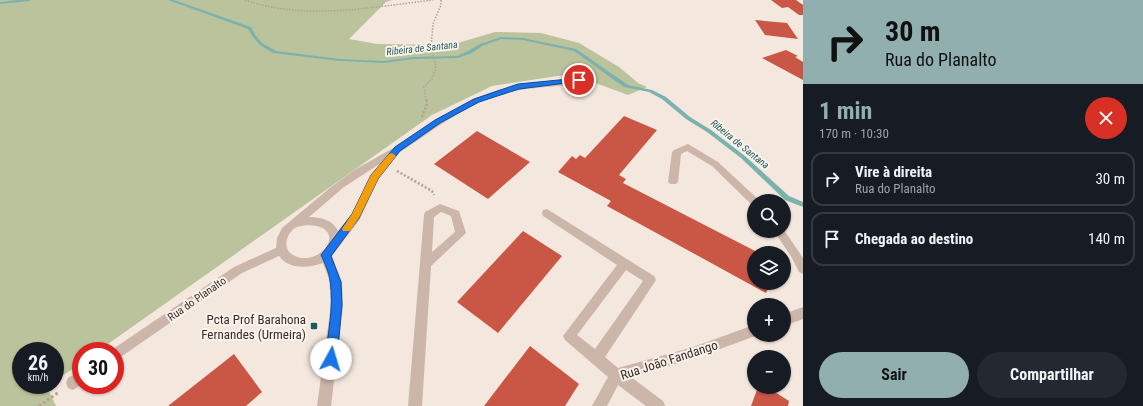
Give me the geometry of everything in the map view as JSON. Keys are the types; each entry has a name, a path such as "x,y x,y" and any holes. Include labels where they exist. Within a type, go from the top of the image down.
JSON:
{"street":[{"path":"397,149 374,177 356,216 329,252 319,260 310,263 300,263 286,256 282,250 281,243 287,229 318,202 354,175 438,122 476,100 518,86 579,80"},
{"path":"673,182 677,152 688,146 715,164 747,194"},
{"path":"415,406 425,264 429,214 440,208 455,214 461,232 425,264"},
{"path":"547,213 650,280 596,359"},
{"path":"294,224 311,219 326,223 332,228 334,234 335,242 329,252 336,282 336,305 324,406"},
{"path":"783,238 796,255 803,269"},
{"name":"Rua do Planalto","path":"124,349 238,270 282,250"},
{"path":"625,263 569,336 616,375 658,406"},
{"path":"791,317 803,313"},
{"name":"Rua João Fandango","path":"599,406 616,375 693,354 747,334"}],"path":[{"path":"245,0 258,6 320,12 432,0"},
{"path":"421,119 427,104 424,87 432,79 436,66 431,47 432,24 441,5 441,0"},
{"path":"384,164 432,191 440,208"},
{"path":"39,406 72,383"}],"green space":[{"path":"0,0 392,0 386,2 349,39 377,44 451,45 495,32 541,33 579,43 619,67 638,83 647,87 628,95 571,74 492,86 432,115 111,342 72,342 72,369 64,375 64,342 12,342 12,394 50,394 56,406 0,406"}],"building":[{"path":"771,0 796,0 803,5 803,15 799,15 788,7 782,8"},
{"path":"755,20 787,23 798,39 765,35"},
{"path":"786,50 798,56 795,57 803,62 803,80 762,58"},
{"path":"624,116 657,130 619,175 626,179 623,183 747,247 747,283 607,206 611,201 558,172 572,156 576,159 580,155 585,158"},
{"path":"477,131 530,162 488,199 434,164"},
{"path":"523,231 562,256 498,333 457,302"},
{"path":"761,290 768,290 766,293"},
{"path":"530,346 579,384 565,406 484,406"},
{"path":"234,354 262,392 246,406 168,406"},
{"path":"755,394 778,394 789,401 788,406 751,406"}],"waterway":[{"name":"Ribeira de Santana","path":"0,3 29,0"},
{"name":"Ribeira de Santana","path":"170,0 250,28 254,36 261,44 275,52 340,60 384,62 414,58 458,57 481,45 501,38 523,39 575,50 626,86 650,91 664,98 688,118 709,131 743,157 787,198 803,205"}],"slow traffic":[{"path":"346,229 356,216 374,177 392,156"}],"place":[{"name":"Pcta Prof Barahona Fernandes (Urmeira)","path":"314,326"}],"route":[{"path":"331,359 336,305 336,282 334,273 326,255 356,216 374,177 397,149 438,122 476,100 518,86 579,80"}]}
